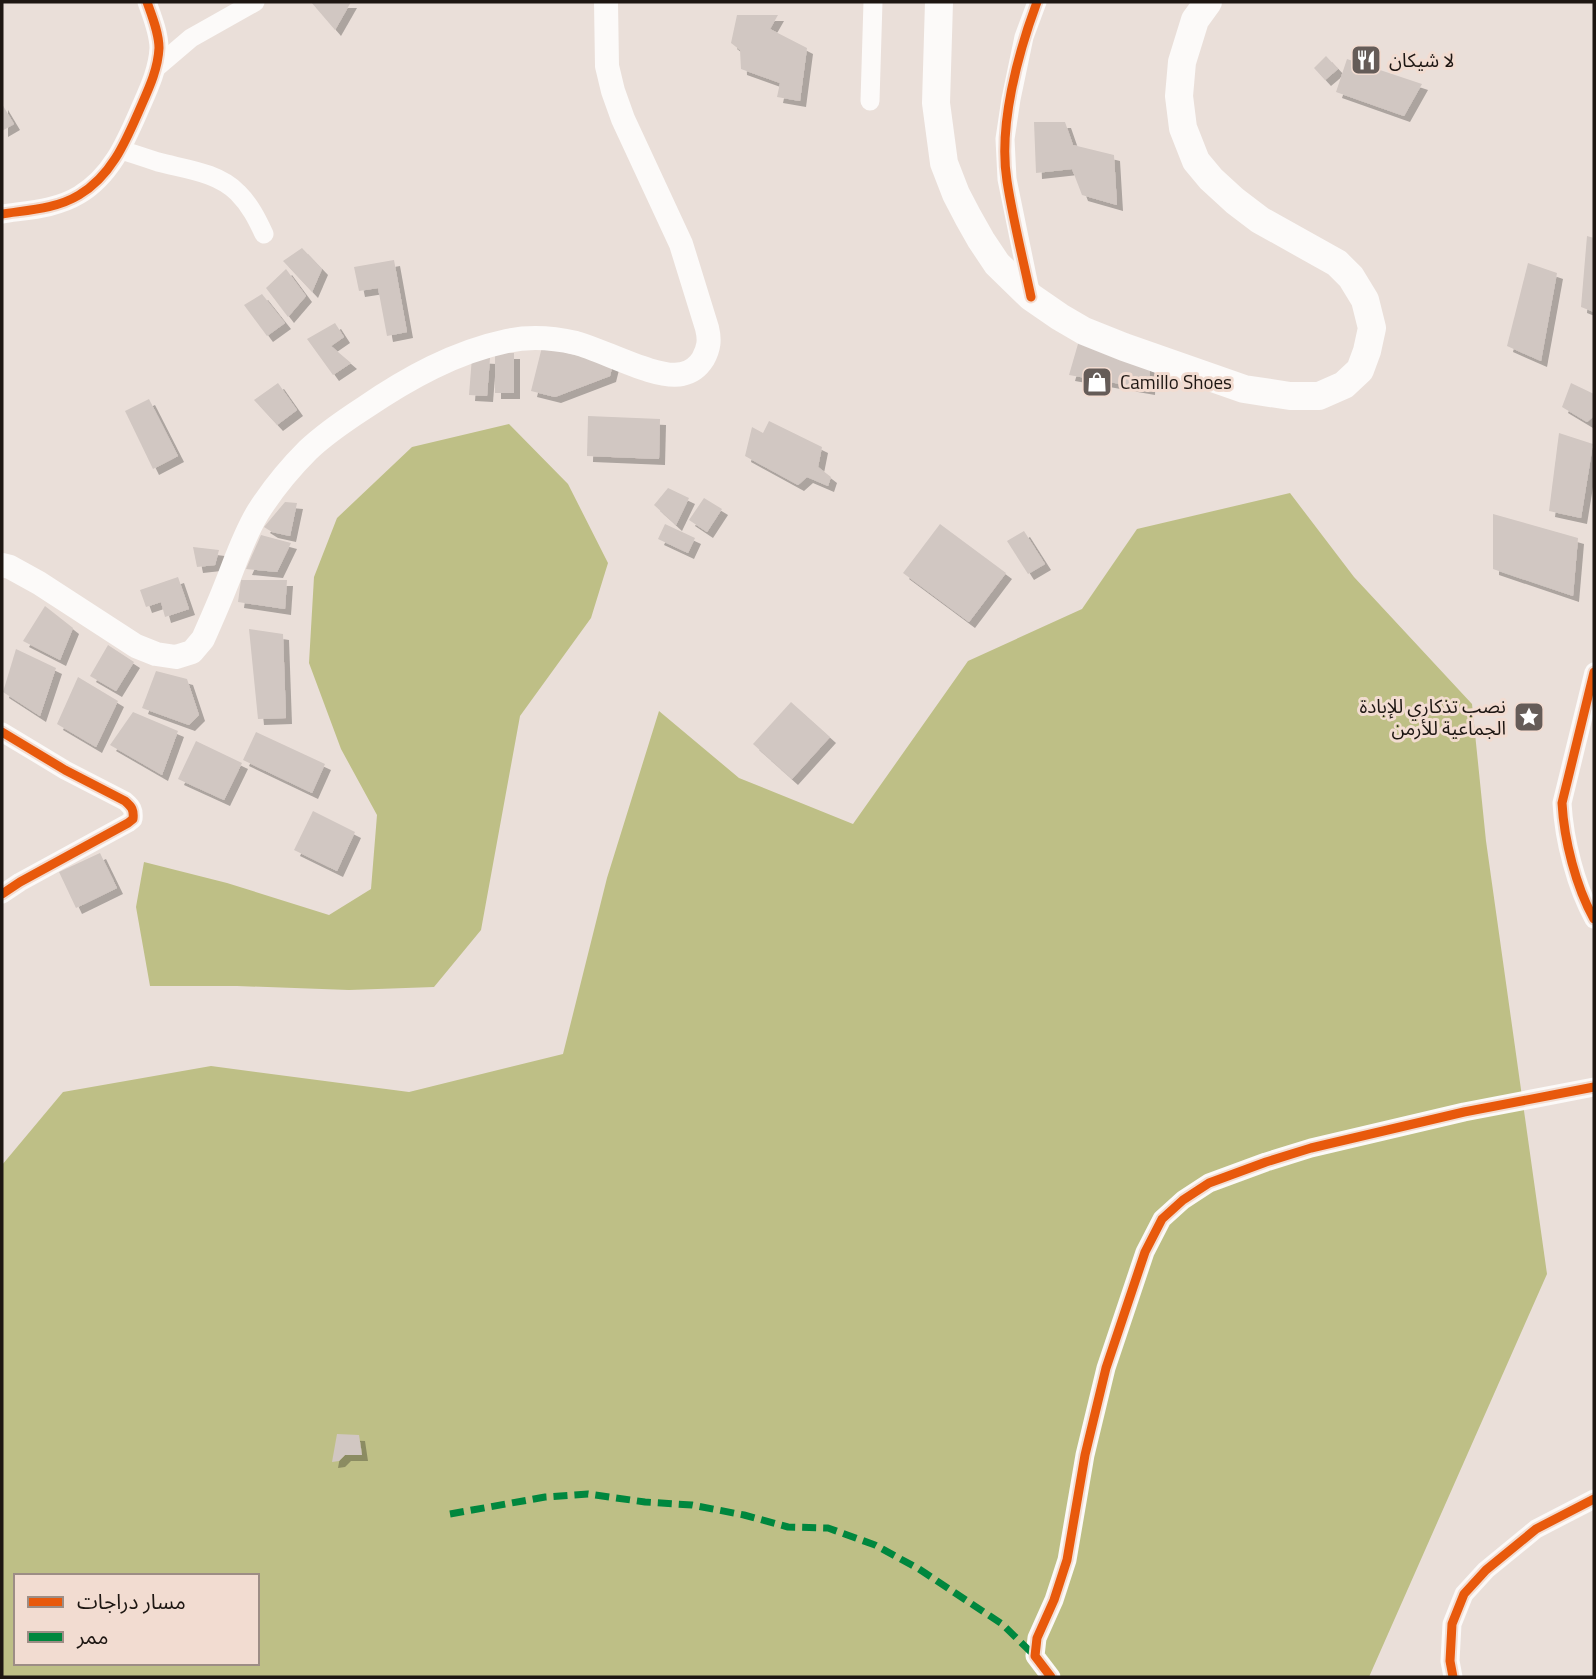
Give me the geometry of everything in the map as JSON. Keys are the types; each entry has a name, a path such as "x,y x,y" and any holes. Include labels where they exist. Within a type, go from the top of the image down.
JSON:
{"highway":[{"path":"939,2 936,103 944,163 956,194 997,264 1031,297 1084,331 1244,389 1290,396 1320,396 1344,385 1360,370 1372,328 1365,300 1338,263 1260,220 1211,179 1196,161 1183,128 1179,96 1182,62 1195,20 1208,2"}],"main road":[{"path":"2,565 39,583 136,646 156,654 176,657 192,652 203,639 244,537 258,512 285,476 307,450 333,429 411,377 472,351 520,338 549,338 577,343 658,372 680,375 694,370 701,362 710,340 681,244 613,91 607,66 606,2"}],"street":[{"path":"2,214 50,207 79,195 101,178 121,150 157,67 159,44 147,2"},
{"path":"157,67 191,38 255,2"},
{"path":"870,101 873,2"},
{"path":"1031,297 1006,179 1005,139 1024,37 1037,2"},
{"path":"121,150 207,175 225,183 237,192 248,206 264,234"},
{"path":"1594,671 1562,803 1563,821 1574,865 1594,919"},
{"path":"2,732 65,770 125,801 134,812 133,819 2,894"},
{"path":"2,750 27,747"},
{"path":"1051,1677 1035,1656 1037,1638 1054,1600 1067,1560 1085,1455 1106,1368 1145,1252 1162,1219 1183,1200 1209,1183 1311,1148 1464,1112 1594,1087"},
{"path":"1453,1677 1450,1661 1452,1624 1464,1594 1486,1570 1535,1529 1594,1499"}],"green space":[{"path":"509,424 568,484 608,563 591,618 520,716 481,930 434,987 349,990 150,986 136,907 144,862 227,883 329,915 371,889 377,815 341,749 309,663 314,577 337,518 412,447"},
{"path":"1290,493 1354,577 1472,704 1486,841 1547,1274 1369,1677 2,1677 2,1165 63,1092 211,1066 409,1092 563,1054 607,878 659,711 739,778 853,824 968,661 1082,609 1137,529"}],"building":[{"path":"311,2 351,2 335,30"},
{"path":"737,15 778,15 770,29 807,48 800,101 777,97 780,83 741,69 740,50 731,43"},
{"path":"1326,56 1338,69 1325,80 1314,68"},
{"path":"1347,59 1422,84 1404,116 1336,92"},
{"path":"2,104 14,124 2,131"},
{"path":"1034,122 1065,122 1073,145 1114,155 1117,205 1082,195 1072,169 1036,173"},
{"path":"1587,236 1594,238 1594,312 1581,307"},
{"path":"302,248 322,269 312,292 283,261"},
{"path":"394,260 407,332 387,336 378,288 359,291 354,267"},
{"path":"1528,263 1557,273 1541,361 1507,346"},
{"path":"286,269 306,296 288,317 266,288"},
{"path":"262,294 285,323 267,336 244,305"},
{"path":"335,323 344,337 331,346 351,363 333,375 307,339"},
{"path":"1080,337 1150,367 1149,389 1069,375"},
{"path":"542,347 613,364 610,376 555,397 531,391"},
{"path":"495,353 514,353 514,393 495,393"},
{"path":"472,357 490,358 487,396 469,395"},
{"path":"278,383 297,410 277,425 254,400"},
{"path":"1571,383 1594,394 1594,416 1587,422 1562,407"},
{"path":"149,399 178,456 153,469 125,411"},
{"path":"588,416 660,419 659,459 587,456"},
{"path":"769,421 822,447 818,467 831,477 828,486 807,477 798,485 745,456 752,427 763,433"},
{"path":"1559,433 1593,444 1581,518 1549,511"},
{"path":"668,488 689,498 676,525 654,505"},
{"path":"704,498 722,509 707,532 689,520"},
{"path":"285,502 297,503 290,536 272,532 264,527"},
{"path":"1493,514 1578,538 1573,596 1493,569"},
{"path":"665,524 695,538 688,553 658,539"},
{"path":"940,524 1006,573 969,622 903,573"},
{"path":"1024,531 1045,564 1028,574 1007,541"},
{"path":"261,535 291,543 277,572 246,569"},
{"path":"193,547 219,550 215,565 197,567"},
{"path":"178,577 189,609 165,617 161,602 146,607 140,590"},
{"path":"241,580 287,580 285,609 238,602"},
{"path":"45,606 73,628 60,660 23,641"},
{"path":"249,629 283,634 286,718 258,719"},
{"path":"108,645 134,662 116,691 90,676"},
{"path":"16,649 56,668 40,716 3,692"},
{"path":"156,671 187,679 199,715 189,725 142,708"},
{"path":"78,677 118,701 96,747 57,724"},
{"path":"791,702 830,737 792,779 753,744"},
{"path":"133,712 178,731 162,775 110,745"},
{"path":"256,732 325,764 312,793 243,760"},
{"path":"196,741 242,763 224,800 178,779"},
{"path":"313,811 355,832 337,871 294,850"},
{"path":"100,853 117,888 76,908 59,872"},
{"path":"337,1434 359,1435 362,1455 345,1455 339,1461 332,1462"}],"marked path":[{"path":"450,1514 545,1497 588,1494 692,1505 788,1527 828,1528 875,1545 919,1569 1002,1624 1035,1656"}],"cycle path":[{"path":"2,214 42,208 70,200 91,187 118,155 151,84 157,63 158,36 147,2"},
{"path":"1031,297 1007,181 1005,137 1017,67 1037,2"},
{"path":"1594,672 1562,803 1572,863 1594,919"},
{"path":"2,732 65,770 125,801 132,809 133,816 128,823 2,894"},
{"path":"1051,1677 1035,1656 1037,1638 1054,1600 1067,1560 1085,1455 1106,1368 1145,1252 1162,1219 1183,1200 1209,1183 1311,1148 1464,1112 1594,1087"},
{"path":"1453,1677 1450,1661 1452,1624 1464,1594 1486,1570 1536,1529 1594,1499"}],"place":[{"name":"لا شيكان","path":"1366,60"},
{"name":"Camillo Shoes","path":"1097,382"},
{"name":"نصب تذكاري للإبادة الجماعية للأرمن","path":"1529,717"}]}
